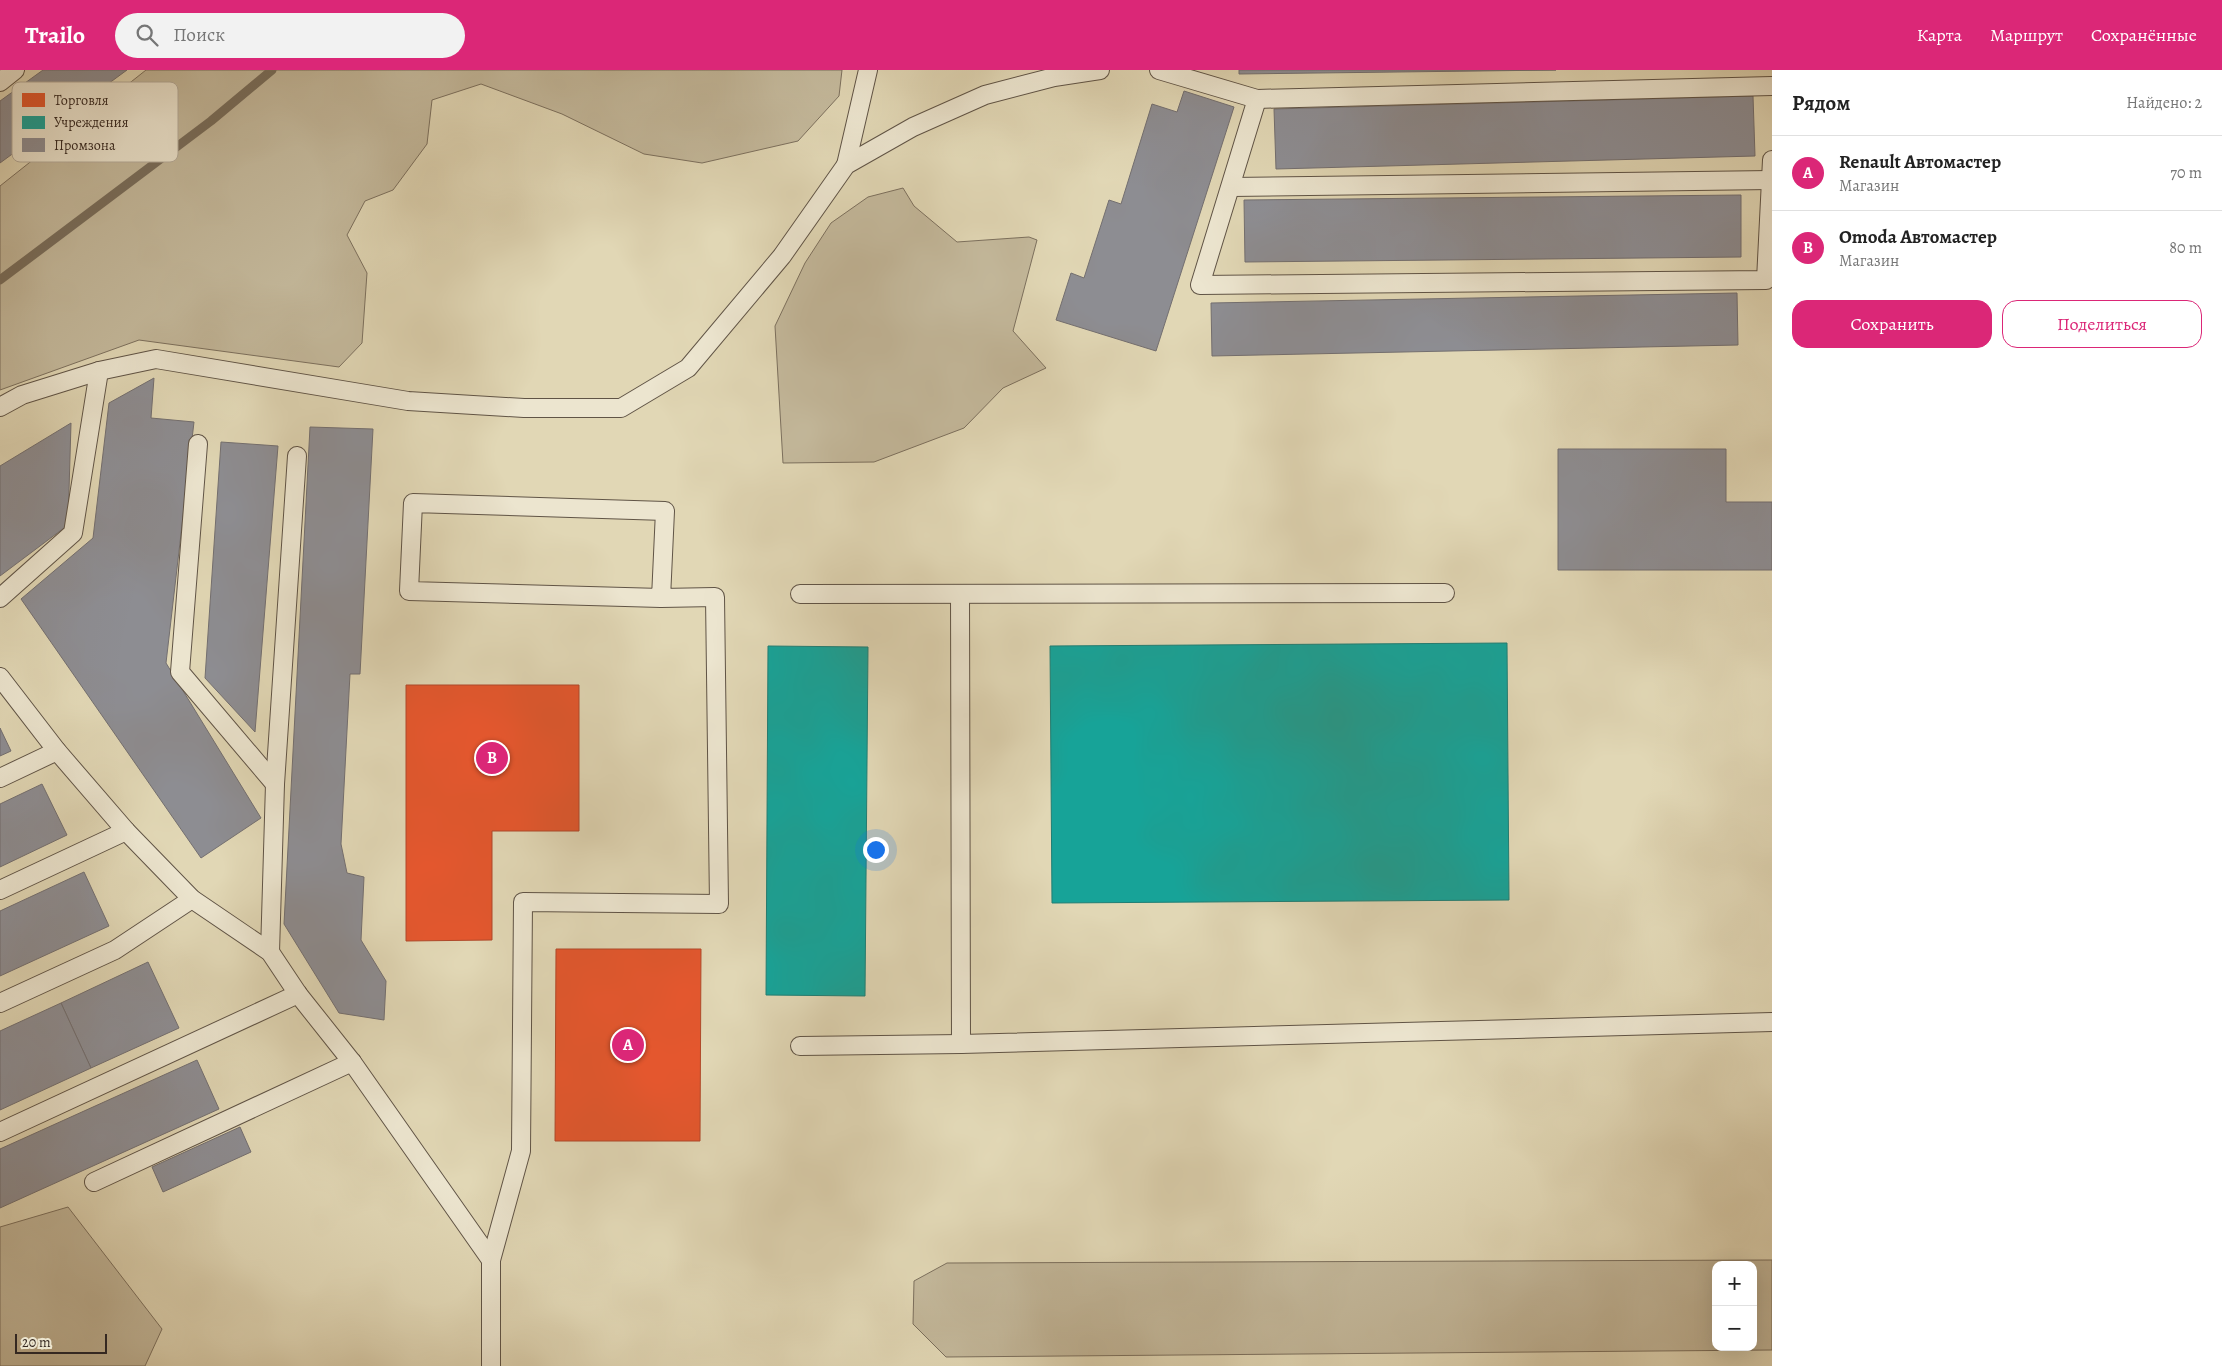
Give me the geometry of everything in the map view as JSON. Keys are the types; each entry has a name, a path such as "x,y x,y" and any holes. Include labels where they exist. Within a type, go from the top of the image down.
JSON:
{"lane":[{"path":"0,82 15,70"},
{"path":"0,407 22,396 99,371 156,359 408,401 524,408 621,408 688,368 782,256 846,165 868,70"},
{"path":"846,165 913,127 985,96 1054,77 1100,70"},
{"path":"1159,70 1257,98 1772,86"},
{"path":"1257,98 1200,285 1766,280 1772,160"},
{"path":"1231,188 1770,180"},
{"path":"0,598 73,533 99,371"},
{"path":"198,444 180,672 275,784"},
{"path":"270,952 275,784 297,456"},
{"path":"491,1366 492,1260 521,1151 523,902 719,904 715,597 661,598 409,591 413,503 664,511 661,598"},
{"path":"800,594 1445,593"},
{"path":"960,594 961,1044"},
{"path":"0,677 57,751 126,832 192,899 270,952 298,994 352,1062 492,1260"},
{"path":"0,778 57,751"},
{"path":"0,890 126,832"},
{"path":"0,1003 115,950 192,899"},
{"path":"0,1132 298,994"},
{"path":"800,1046 961,1044 1772,1022"},
{"path":"94,1182 352,1062"}],"shaded area":[{"path":"146,70 842,70 839,96 798,141 702,163 644,154 562,114 481,84 432,100 427,144 393,190 365,201 347,235 367,273 362,343 339,367 139,340 0,390 0,186 30,162 178,162 178,82 131,82"},
{"path":"903,188 914,206 957,242 1029,237 1037,240 1013,331 1046,368 1003,388 964,428 874,462 783,463 775,326 805,263 831,223 868,197"},
{"path":"68,1207 162,1329 145,1366 0,1366 0,1227"},
{"path":"1772,1260 1772,1350 1757,1350 1757,1261 1712,1261 1712,1351 946,1357 913,1324 914,1281 947,1263"}],"building: Торговля":[{"path":"406,685 579,685 579,831 492,831 492,940 406,941"},
{"path":"556,949 701,949 700,1141 555,1141"}],"building: Учреждения":[{"path":"1507,643 1509,900 1052,903 1050,646"},
{"path":"768,646 868,647 865,996 766,995"}],"building: Промзона":[{"path":"43,70 127,70 111,82 26,82"},
{"path":"1239,70 1556,70 1239,74"},
{"path":"1184,91 1234,107 1156,351 1056,320 1071,273 1084,278 1109,200 1121,204 1152,104 1177,112"},
{"path":"12,92 12,154 0,163 0,101"},
{"path":"1753,96 1755,156 1276,169 1274,109"},
{"path":"1741,195 1741,257 1245,262 1244,200"},
{"path":"1737,293 1738,345 1212,356 1211,303"},
{"path":"154,378 151,418 194,422 166,663 261,818 201,858 21,599 93,538 109,403"},
{"path":"71,423 68,525 0,576 0,466"},
{"path":"310,427 373,429 360,674 350,674 341,844 347,873 364,877 361,940 386,981 384,1020 339,1013 284,924"},
{"path":"221,442 278,446 255,732 205,678"},
{"path":"1558,449 1726,449 1726,502 1772,502 1772,570 1558,570"},
{"path":"0,728 11,751 0,756"},
{"path":"42,784 67,835 0,867 0,804"},
{"path":"84,872 109,926 0,976 0,911"},
{"path":"148,962 179,1028 91,1068 61,1003"},
{"path":"61,1003 91,1068 0,1110 0,1031"},
{"path":"197,1060 219,1109 0,1208 0,1149"},
{"path":"240,1127 251,1152 163,1192 152,1167"}],"waterway":[{"path":"178,146 272,70"},
{"path":"0,280 157,162"}],"place":[{"name":"Omoda Автомастер","path":"492,758"},
{"name":"Renault Автомастер","path":"628,1045"}]}
